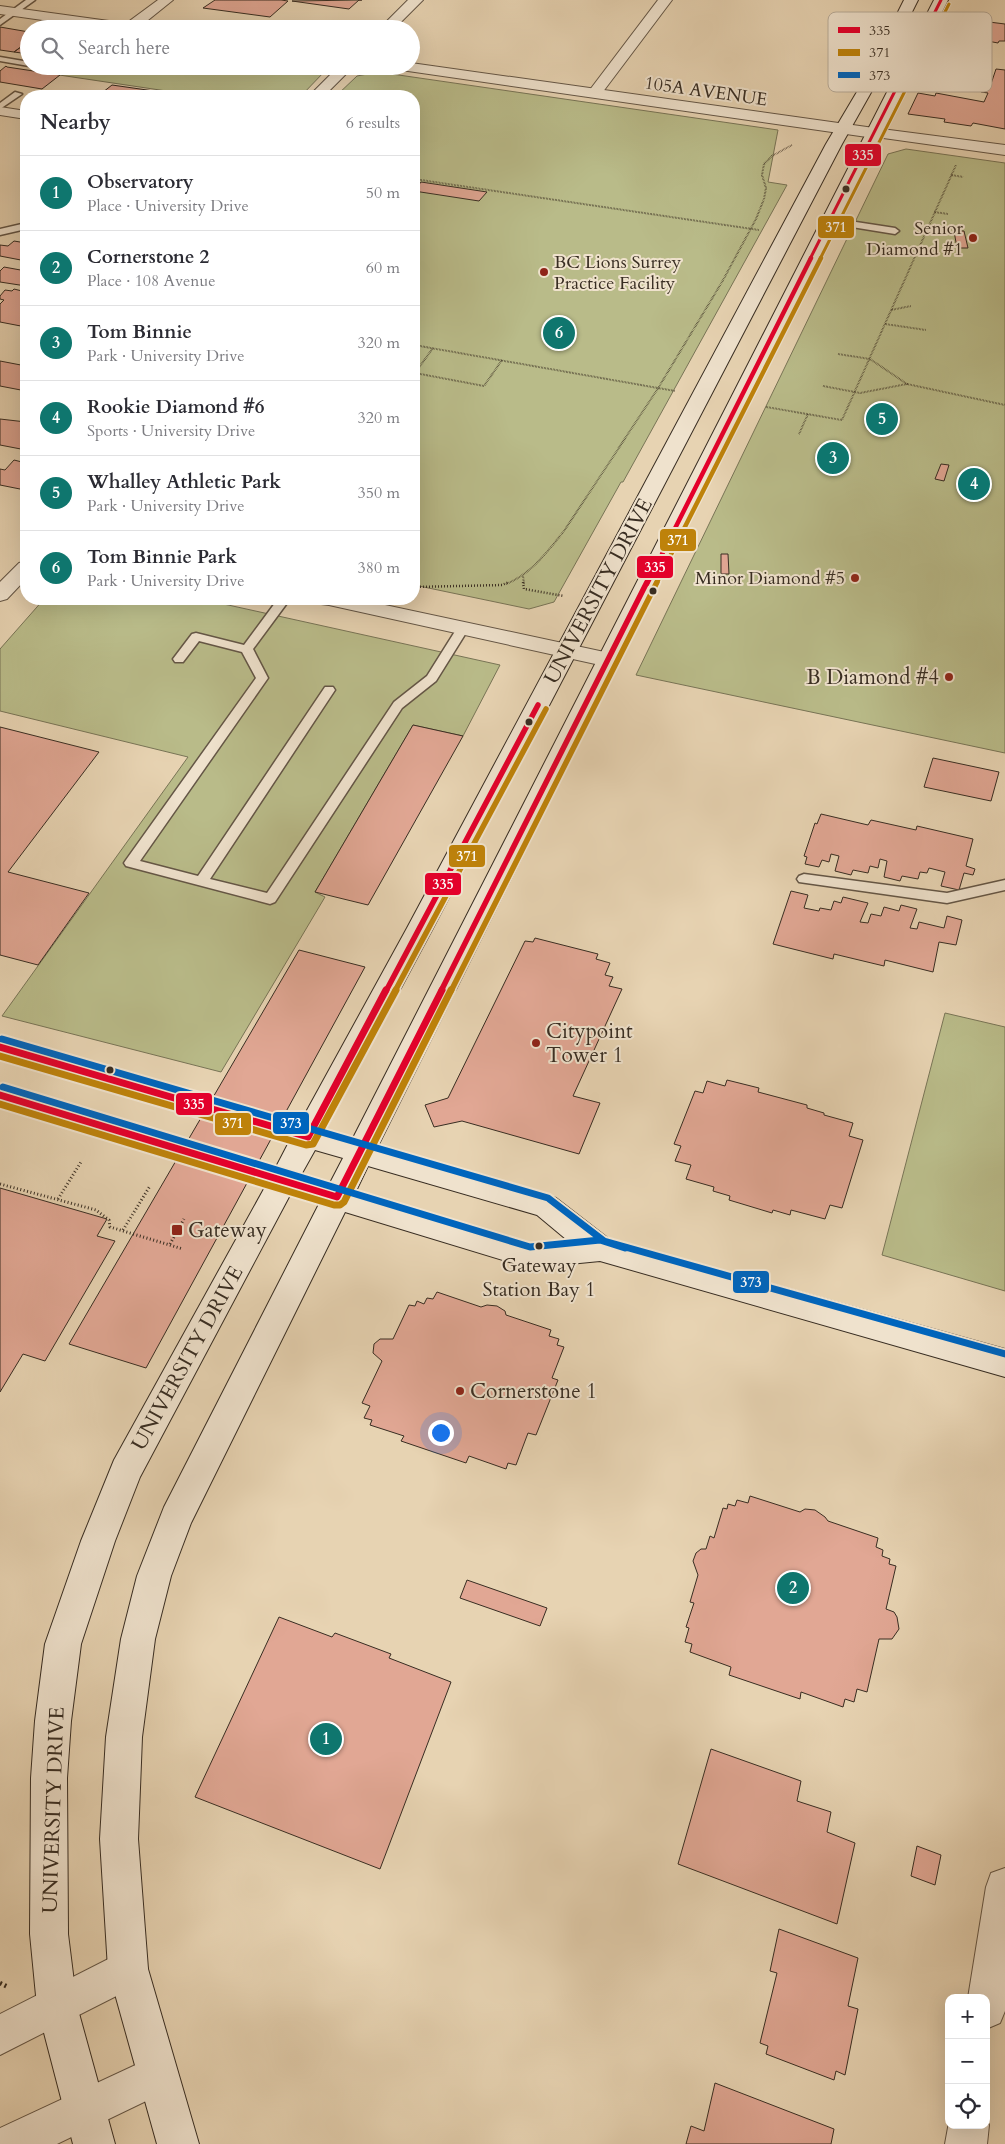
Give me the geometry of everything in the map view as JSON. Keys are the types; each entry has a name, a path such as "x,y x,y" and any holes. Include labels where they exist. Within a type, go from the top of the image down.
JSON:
{"main road":[{"path":"143,20 166,0"},
{"path":"395,20 416,0"},
{"path":"594,94 665,0"},
{"name":"UNIVERSITY DRIVE","path":"905,12 911,0"},
{"name":"UNIVERSITY DRIVE","path":"935,12 941,0"},
{"path":"0,10 74,20"},
{"name":"105A AVENUE","path":"420,69 874,134 1005,150"},
{"path":"322,90 338,75"},
{"name":"UNIVERSITY DRIVE","path":"89,2126 57,2006 49,1934 49,1778 53,1721 63,1644 98,1541 126,1471 308,1137 864,92"},
{"name":"UNIVERSITY DRIVE","path":"178,2144 128,1969 119,1839 124,1737 138,1639 154,1576 176,1518 895,92"},
{"path":"0,109 20,114"},
{"path":"0,595 20,573"},
{"path":"357,605 609,660"},
{"path":"0,1047 546,1206 600,1249"},
{"path":"0,1095 529,1256 600,1249 1005,1363"},
{"path":"988,1994 1005,1887"},
{"path":"0,2035 128,1969"},
{"path":"12,2144 89,2126 157,2075"},
{"path":"966,2144 968,2129"}],"lane":[{"path":"0,23 31,0"},
{"path":"0,59 20,62"},
{"path":"0,109 18,94"},
{"path":"830,221 895,231"},
{"path":"0,232 20,228"},
{"path":"247,649 280,605"},
{"path":"179,659 196,637 247,649 262,678 131,864 270,899 398,705 432,678 463,628"},
{"path":"202,881 329,690"},
{"path":"804,879 947,898 1005,885"}],"path":[{"path":"420,587 502,585 514,582 545,555 564,531 660,388 713,301 750,229 766,192 762,174 764,163 770,157 796,144"},
{"path":"766,406 842,420 957,162"},
{"path":"951,175 963,177"},
{"path":"420,180 764,231"},
{"path":"934,212 948,214"},
{"path":"916,253 930,255"},
{"path":"891,310 911,306"},
{"path":"885,324 926,330"},
{"path":"420,346 678,392"},
{"path":"420,366 433,348"},
{"path":"838,354 870,359 907,384 1005,405"},
{"path":"420,374 484,386 502,360"},
{"path":"823,386 860,393 907,384"},
{"path":"799,434 808,414"},
{"path":"523,576 524,589 564,596"},
{"path":"58,1200 81,1162"},
{"path":"0,1184 96,1210 109,1220 110,1226 183,1249"},
{"path":"123,1230 150,1186"},
{"path":"170,1244 184,1219"},
{"path":"0,1983 8,1987"}],"green space":[{"path":"59,75 321,75 307,90 160,90"},
{"path":"399,75 778,130 768,182 787,185 623,482 621,482 554,602 529,609 420,586 420,90 342,90 357,76"},
{"path":"906,149 1005,163 1005,753 636,675 888,154"},
{"path":"39,605 228,605 500,665 463,736 413,725 315,892 325,897 221,1072 2,1016 188,757 0,711 0,649"},
{"path":"945,1013 1005,1027 1005,1291 882,1255"}],"building":[{"path":"215,0 288,1 270,17 203,8"},
{"path":"359,0 349,9 292,1"},
{"path":"992,22 1005,24 1005,41 999,41 998,43 992,42"},
{"path":"0,27 20,30 20,48 14,52 0,50"},
{"path":"6,66 20,69 20,75 60,75 42,89 0,82 0,71"},
{"path":"996,69 1005,70 1005,129 973,123 971,126 944,122 945,119 908,114 918,93 935,96 936,93 984,102 988,93 981,92 992,92 992,81"},
{"path":"112,85 147,90 106,90"},
{"path":"420,183 487,192 479,201 420,192"},
{"path":"954,231 964,231 968,248 957,248"},
{"path":"14,241 20,242 20,260 0,256 0,245 8,246"},
{"path":"4,267 20,270 20,285 0,282 0,271"},
{"path":"14,289 20,290 20,326 0,322 0,304 4,300 0,299 0,296 5,290 12,291"},
{"path":"0,361 20,365 20,390 0,386"},
{"path":"0,419 20,421 20,449 0,445"},
{"path":"14,460 20,462 20,489 0,485 0,469 5,470"},
{"path":"941,464 949,465 944,481 935,479"},
{"path":"721,554 728,554 729,574 721,574"},
{"path":"413,725 463,736 368,905 315,892"},
{"path":"0,727 99,752 8,872 89,893 38,965 0,955"},
{"path":"933,758 999,772 991,801 924,787"},
{"path":"821,814 868,825 871,820 916,830 917,826 973,839 966,866 975,869 973,875 964,873 959,890 941,886 945,872 929,868 927,873 920,872 918,879 902,876 900,881 884,877 887,861 880,859 878,868 870,866 868,873 853,870 851,875 835,871 839,856 831,854 829,862 822,860 819,867 805,864 807,857 804,856 815,823 817,824"},
{"path":"791,891 808,895 804,908 819,911 820,908 831,910 834,901 841,903 843,897 868,903 860,922 868,923 871,914 881,916 884,907 899,911 901,905 917,909 910,928 917,929 919,922 944,928 947,916 962,920 956,945 939,942 933,972 885,960 884,966 834,954 833,959 773,944"},
{"name":"Citypoint Tower 1","path":"535,938 598,954 596,959 610,963 605,975 613,977 609,986 622,989 573,1096 600,1103 579,1154 462,1121 434,1127 425,1105 448,1098 525,941 533,942"},
{"path":"299,950 365,967 146,1368 69,1344"},
{"path":"727,1080 759,1088 758,1092 807,1105 807,1108 824,1113 824,1115 853,1123 849,1136 863,1140 842,1208 830,1205 825,1219 791,1210 790,1215 773,1210 772,1213 729,1200 730,1196 713,1191 714,1187 686,1179 691,1165 675,1161 681,1146 674,1144 695,1091 703,1093 707,1081 725,1086"},
{"path":"0,1188 107,1219 97,1236 115,1241 45,1361 23,1354 0,1392"},
{"name":"Cornerstone 1","path":"437,1292 481,1307 487,1305 497,1306 505,1311 506,1315 551,1330 549,1336 559,1339 557,1345 564,1347 552,1378 558,1380 536,1435 528,1433 516,1465 508,1463 506,1469 469,1456 466,1463 401,1441 404,1436 370,1425 372,1420 364,1418 370,1406 362,1403 382,1361 373,1353 374,1344 380,1339 393,1339 409,1305 415,1306 417,1301 424,1304 427,1298 433,1299"},
{"path":"750,1496 800,1512 805,1509 815,1510 828,1521 878,1538 876,1547 883,1550 882,1556 890,1559 889,1564 896,1566 886,1609 894,1612 899,1629 892,1639 879,1639 867,1692 857,1689 854,1702 845,1699 843,1707 801,1692 800,1699 729,1675 731,1667 690,1652 692,1644 685,1642 689,1628 686,1627 694,1603 690,1602 698,1575 693,1561 696,1553 701,1549 706,1549 710,1536 714,1538 723,1508 727,1509 728,1504 735,1506 737,1500 748,1503"},
{"path":"467,1580 547,1608 540,1626 460,1598"},
{"path":"279,1617 332,1637 335,1633 391,1654 389,1658 451,1682 380,1869 195,1797"},
{"path":"711,1749 801,1781 797,1801 831,1812 827,1832 855,1843 837,1924 678,1864"},
{"path":"917,1846 941,1855 935,1885 911,1876"},
{"path":"779,1929 858,1958 848,2006 858,2009 845,2075 836,2071 834,2080 766,2054 768,2046 760,2043 777,1973 770,1971"},
{"path":"715,2083 834,2129 831,2144 686,2144 691,2126 704,2131"}],"transit line":[{"name":"335","path":"935,12 941,0"},
{"name":"371","path":"945,12 949,4"},
{"name":"335","path":"0,1095 337,1197 895,92"},
{"name":"371","path":"0,1104 334,1205 340,1205 344,1202 905,92"},
{"name":"335","path":"0,1047 308,1137 538,705"},
{"name":"371","path":"0,1056 306,1145 313,1144 546,709"},
{"name":"373","path":"2,1039 548,1198 604,1241 1005,1354"},
{"name":"373","path":"3,1087 530,1247 600,1240 625,1248"}],"place":[{"name":"Senior Diamond #1","path":"973,238"},
{"name":"BC Lions Surrey Practice Facility","path":"544,272"},
{"name":"Tom Binnie Park","path":"559,333"},
{"name":"Whalley Athletic Park","path":"882,419"},
{"name":"Tom Binnie","path":"833,458"},
{"name":"Rookie Diamond #6","path":"974,484"},
{"name":"Minor Diamond #5","path":"855,578"},
{"name":"B Diamond #4","path":"949,677"},
{"name":"Citypoint Tower 1","path":"536,1043"},
{"name":"Gateway","path":"177,1230"},
{"name":"Gateway Station Bay 1","path":"539,1246"},
{"name":"Cornerstone 1","path":"460,1391"},
{"name":"Cornerstone 2","path":"793,1588"},
{"name":"Observatory","path":"326,1739"}]}
